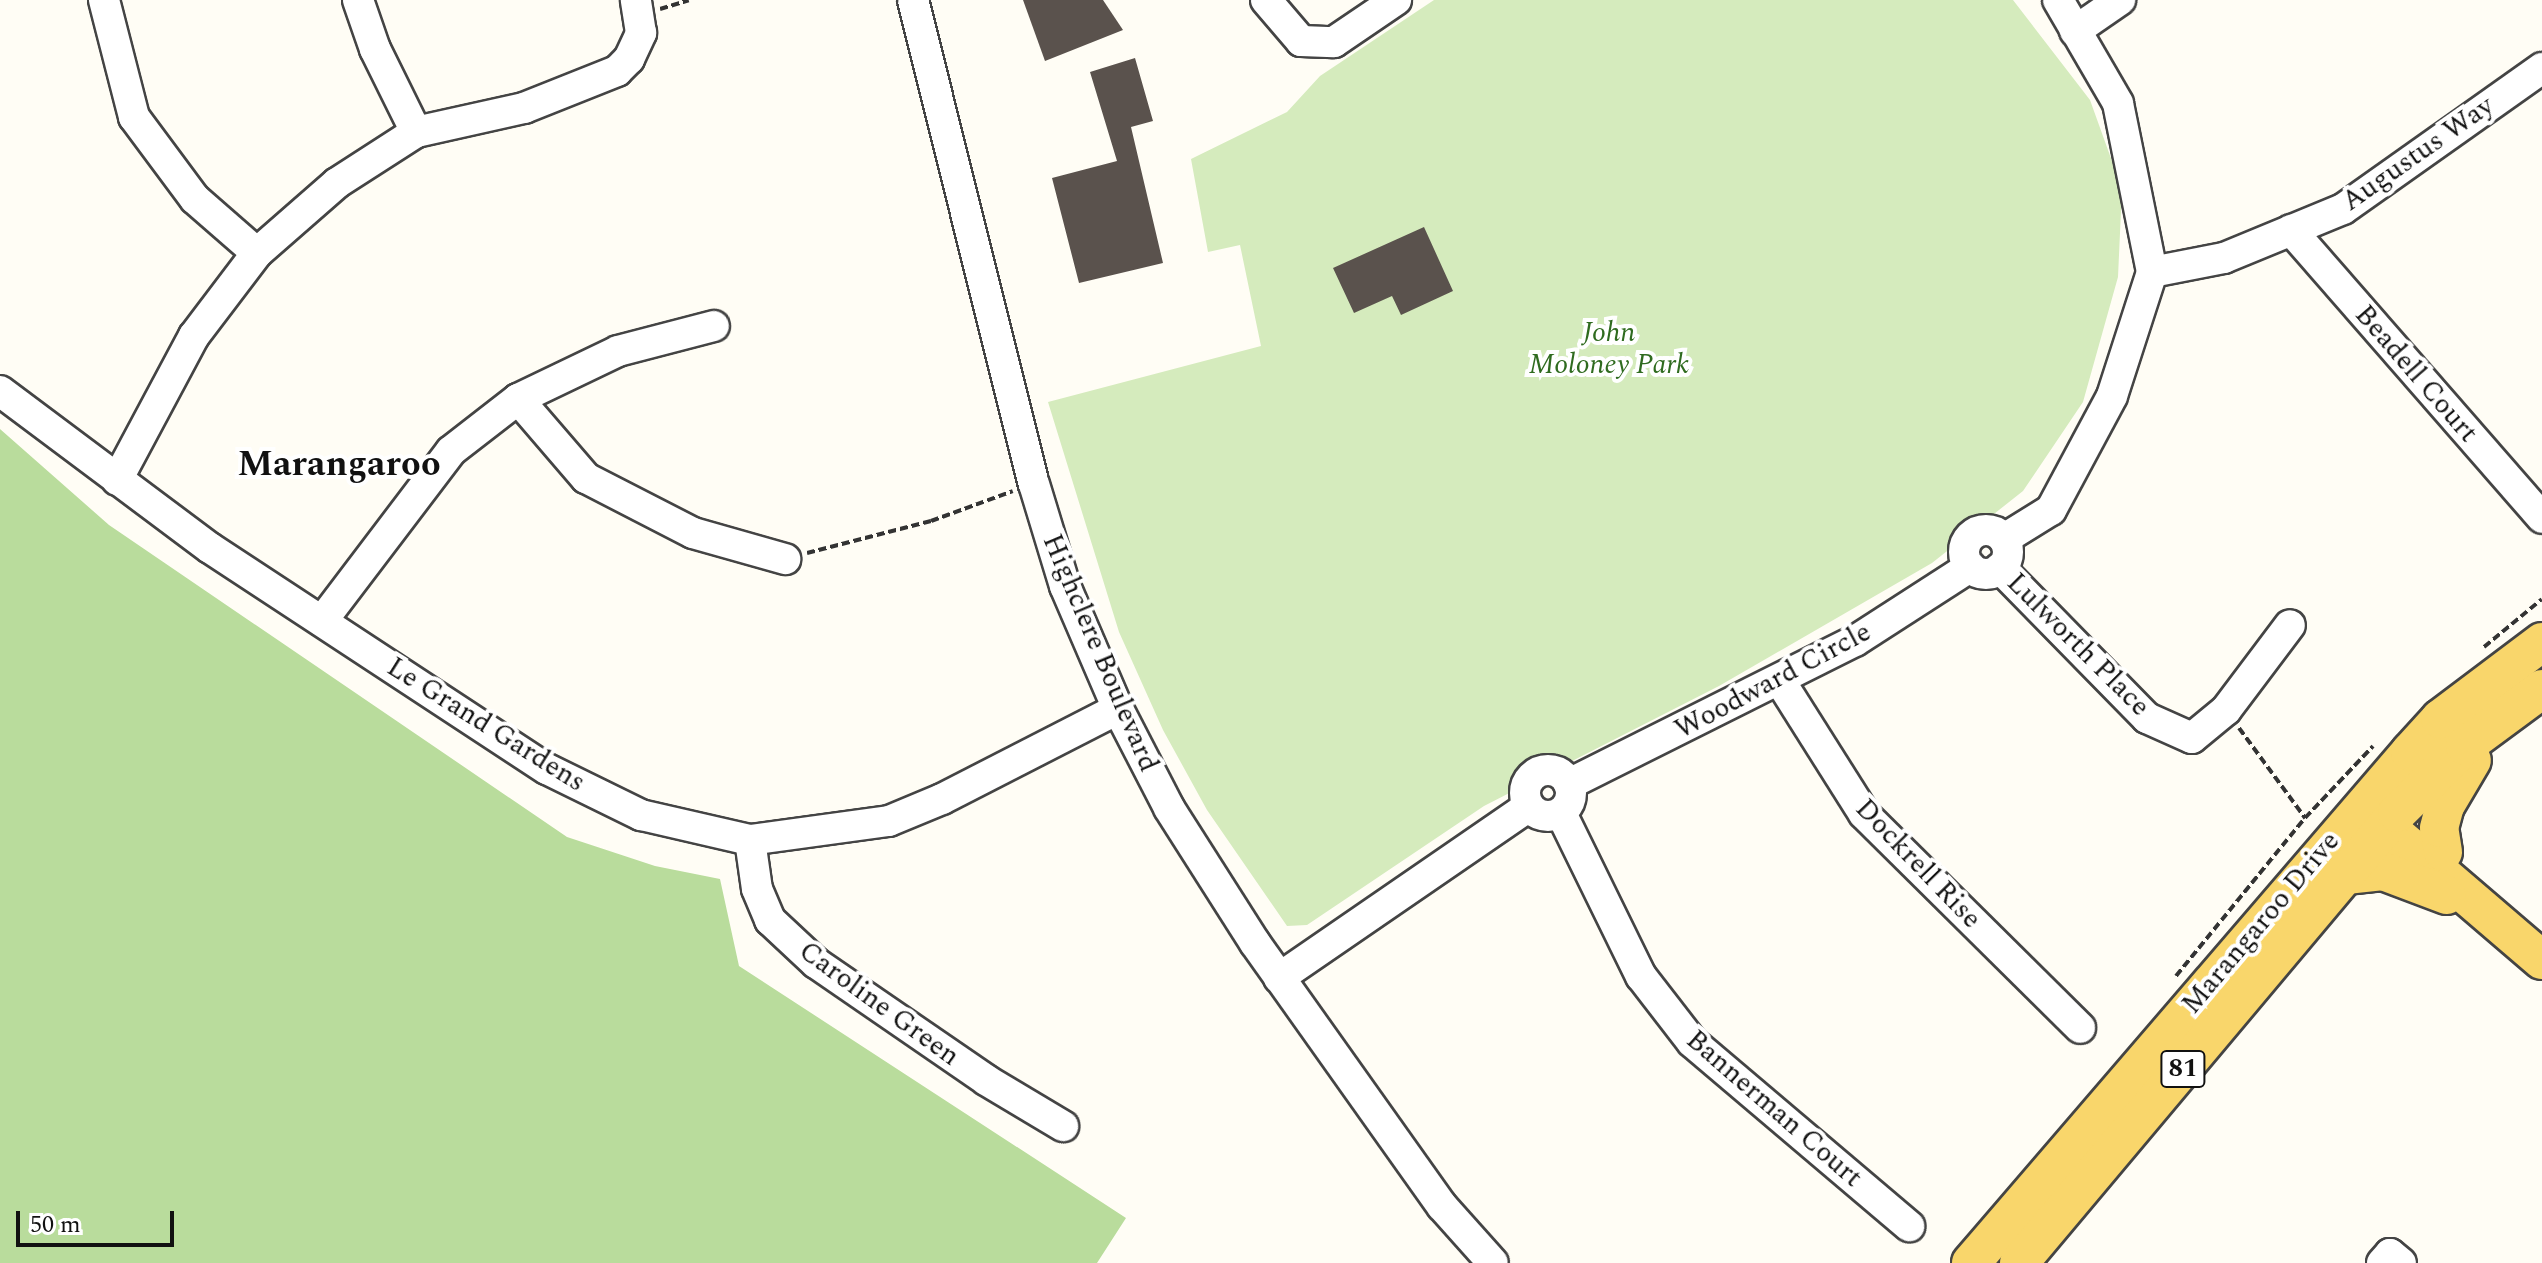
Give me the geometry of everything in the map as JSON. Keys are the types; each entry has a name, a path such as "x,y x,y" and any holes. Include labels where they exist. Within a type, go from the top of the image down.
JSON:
{"main road":[{"name":"Marangaroo Drive","path":"2019,1263 2346,875 2379,810 2440,719 2542,642"},
{"name":"Marangaroo Drive","path":"1971,1263 2379,810 2530,698"},
{"path":"2443,852 2439,828 2447,799 2474,757 2530,698"},
{"path":"2379,810 2443,852 2542,932"},
{"path":"2379,810 2542,960"},
{"path":"2346,875 2383,871 2408,877 2496,920"}],"street":[{"path":"104,0 134,117 195,199 257,253"},
{"path":"358,0 375,49 416,132"},
{"path":"117,480 194,336 257,253 337,183 416,132 524,108 617,71 629,59 641,33 636,0"},
{"name":"Highclere Boulevard","path":"913,0 1034,484 1065,586 1118,709 1169,808 1279,978 1442,1206 1493,1263"},
{"path":"1266,0 1301,41 1334,42 1396,0"},
{"path":"2002,554 2051,510 2112,396 2152,272 2118,103 2058,0"},
{"path":"2075,31 2120,0"},
{"name":"Augustus Way","path":"2152,272 2224,258 2343,209 2539,77"},
{"name":"Beadell Court","path":"2291,230 2542,518"},
{"path":"322,621 451,451 518,399 618,351 714,326"},
{"name":"Le Grand Gardens","path":"0,391 117,480 322,621 547,769 641,815 750,840 889,821 942,799 1118,709"},
{"path":"518,399 586,478 693,533 785,559"},
{"name":"Woodward Circle","path":"1569,784 1855,641 1970,567 1986,574 2002,554"},
{"name":"Lulworth Place","path":"2002,554 2147,718 2192,738 2226,710 2290,625"},
{"name":"Dockrell Rise","path":"1780,681 1864,814 2080,1028"},
{"path":"1539,772 1557,772 1569,784 1571,800 1561,813 1544,816 1529,806 1526,787 1539,772"},
{"path":"1279,978 1529,806"},
{"name":"Bannerman Court","path":"1561,813 1641,976 1692,1042 1909,1226"},
{"name":"Caroline Green","path":"750,840 757,889 770,920 816,963 986,1080 1063,1126"},
{"path":"2382,1263 2390,1254 2401,1263"}],"path":[{"path":"785,559 931,521 1034,484"},
{"path":"2226,710 2305,818 2379,741"}],"green space":[{"name":"John Moloney Park","path":"1434,0 2013,0 2090,100 2122,189 2118,277 2083,402 2023,491 1932,563 1719,686 1484,806 1307,925 1287,926 1207,810 1163,730 1119,632 1048,402 1261,346 1240,245 1208,252 1191,159 1287,112 1320,76"},
{"path":"0,429 109,525 567,837 655,866 720,879 739,966 1126,1218 1097,1263 0,1263"}],"building":[{"path":"1023,0 1103,0 1123,30 1045,61"},
{"path":"1135,58 1153,121 1131,127 1163,263 1079,283 1052,178 1117,161 1090,72"},
{"path":"1424,227 1453,291 1401,315 1392,296 1354,313 1333,268"}],"district":[{"name":"Marangaroo","path":"339,465"}]}
